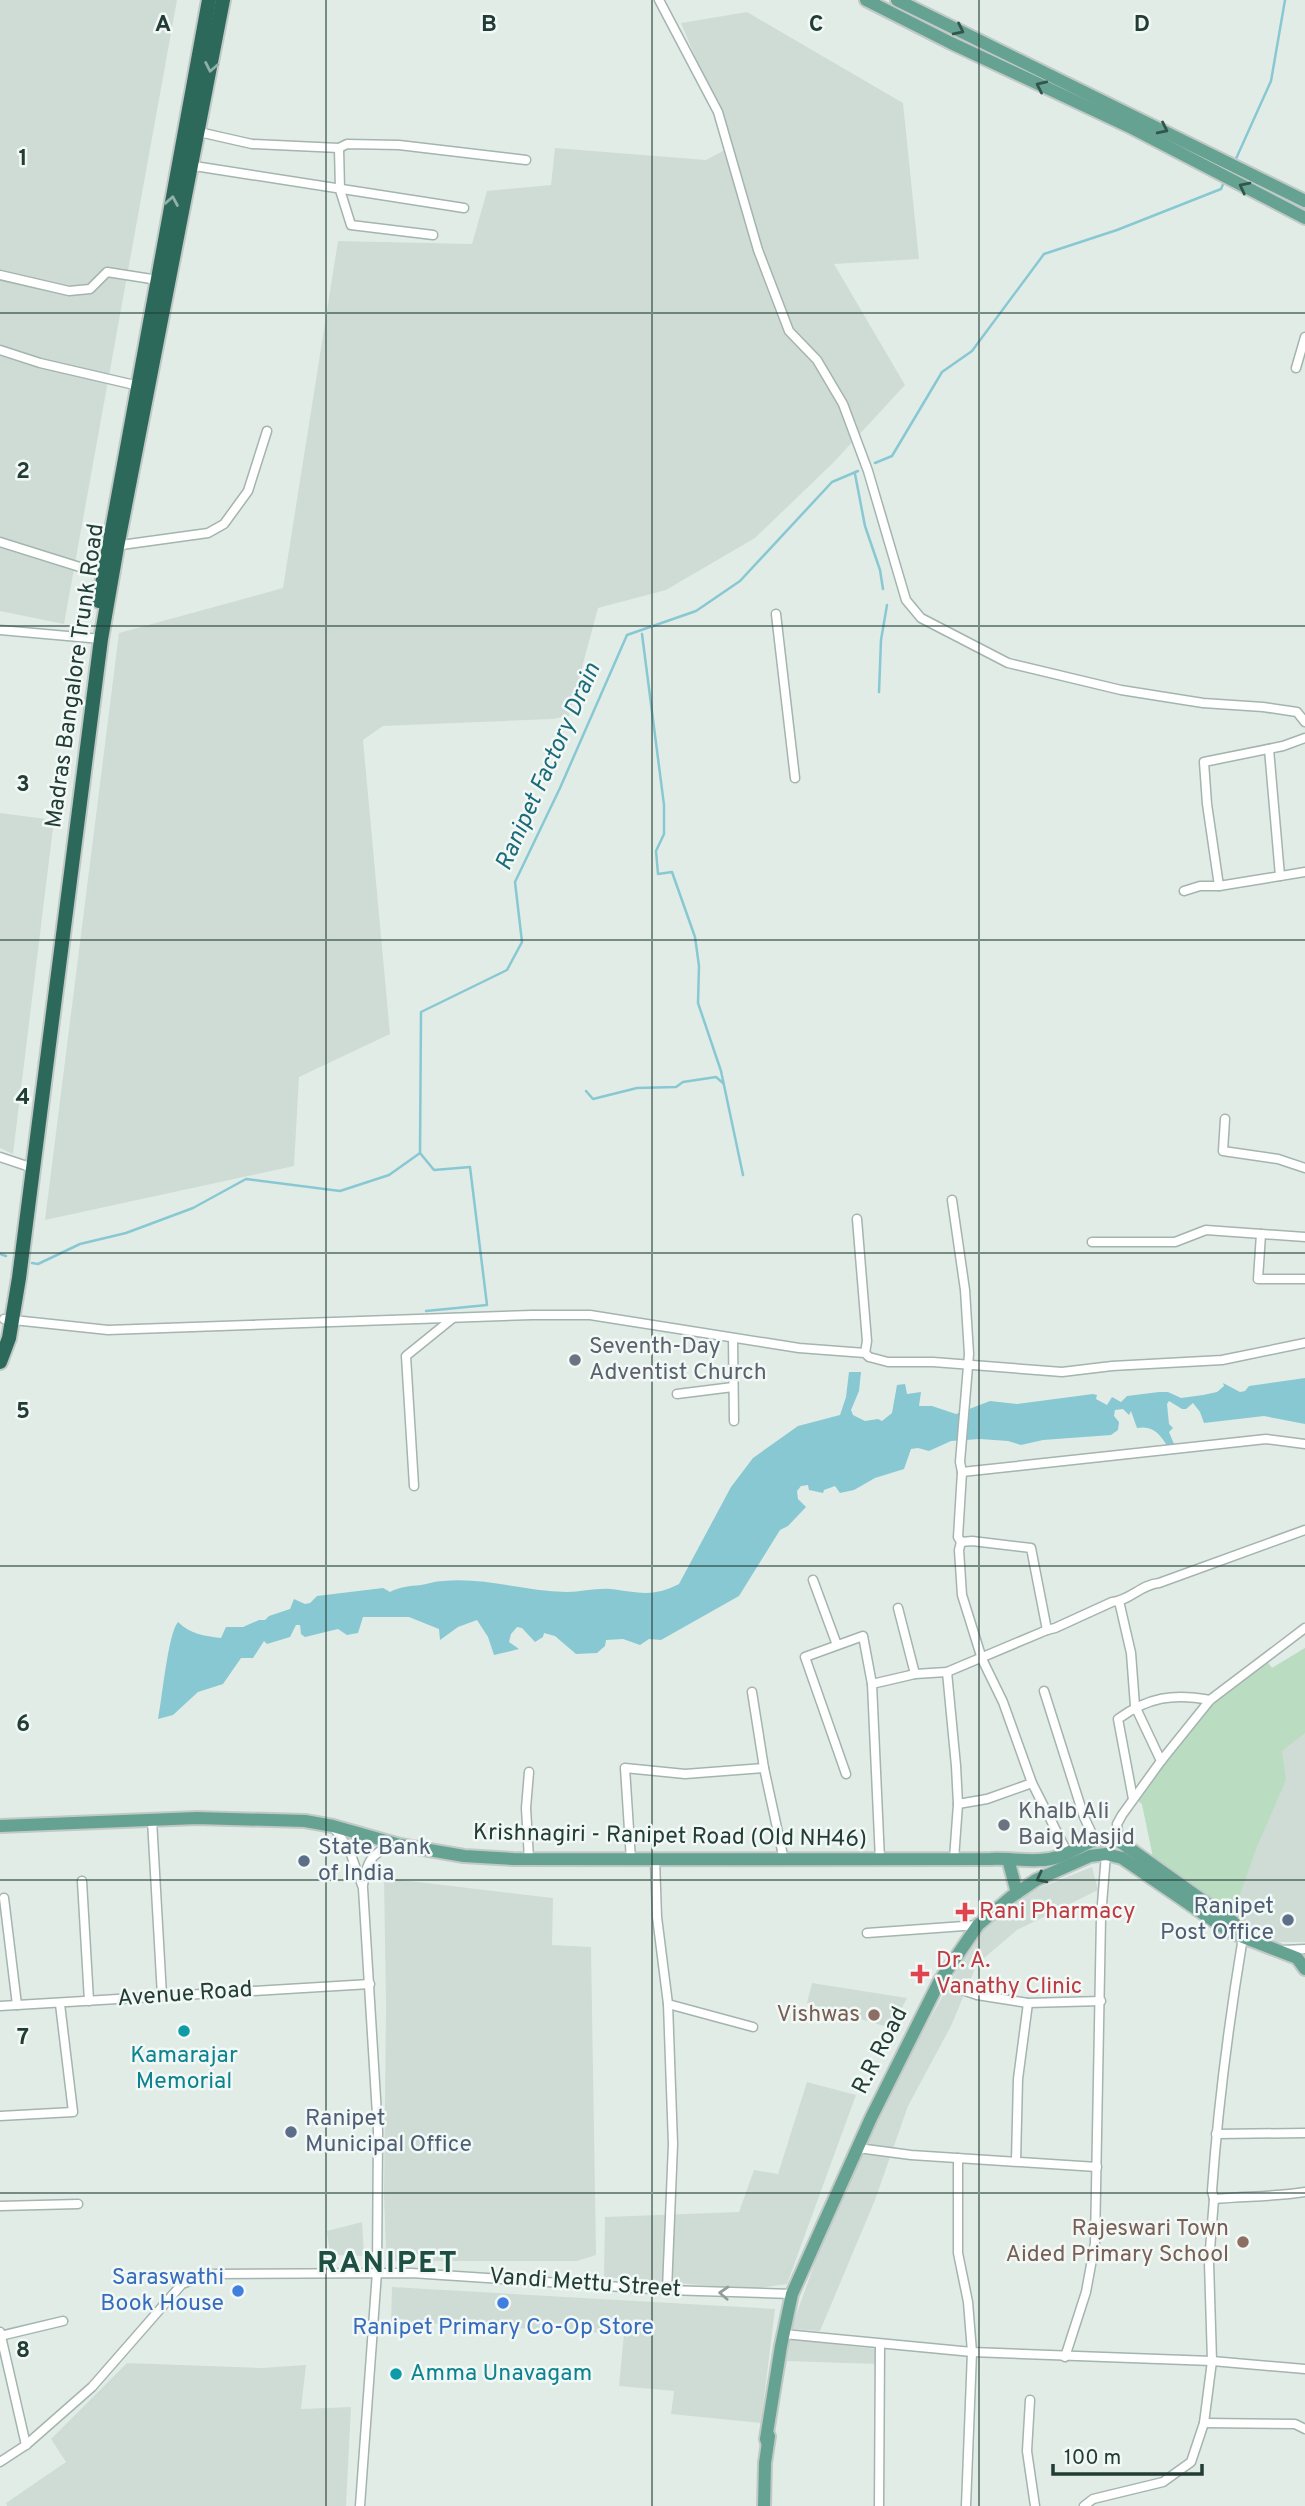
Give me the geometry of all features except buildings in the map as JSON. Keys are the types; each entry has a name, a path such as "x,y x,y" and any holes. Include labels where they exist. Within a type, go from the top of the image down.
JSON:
{"highway":[{"path":"143,386 158,280 185,164 209,0"},
{"name":"Madras Bangalore Trunk Road","path":"0,1362 9,1338 8,1320 112,546 185,164 198,132 223,0"},
{"path":"98,639 102,574 112,546"},
{"path":"0,1334 8,1320"}],"main road":[{"path":"866,0 1128,126 1305,218"},
{"path":"897,0 1305,201"},
{"name":"Krishnagiri - Ranipet Road (Old NH46)","path":"0,1826 197,1818 305,1821 333,1826 391,1844 464,1856 529,1859 1008,1859"},
{"path":"1017,1893 1008,1859 1042,1860 1068,1854 1094,1838 1119,1841 1247,1938 1276,1950 1302,1956 1305,1969"},
{"path":"1106,1854 1122,1858 1231,1926"},
{"name":"R.R Road","path":"762,2506 766,2440 792,2294 858,2148 939,1982 978,1925 1017,1893 1036,1880 1080,1861 1106,1854"}],"street":[{"path":"659,0 718,112 758,250 789,331 817,360 843,404 873,484 906,600 921,618 1008,663 1121,690 1203,703 1297,712 1305,722"},
{"path":"198,132 252,144 339,148 347,144 399,145 526,160"},
{"path":"339,148 340,190 351,225 433,235"},
{"path":"185,164 464,208"},
{"path":"0,275 69,292 90,289 107,272 158,280"},
{"path":"1296,368 1305,337"},
{"path":"0,350 40,363 143,386"},
{"path":"112,546 208,533 223,524 248,491 267,431"},
{"path":"0,542 102,574"},
{"path":"776,614 795,778"},
{"path":"0,630 98,639"},
{"path":"1219,886 1206,804 1204,762 1269,749 1305,738"},
{"path":"1269,749 1280,876"},
{"path":"1184,891 1200,886 1219,886 1305,872"},
{"path":"1225,1119 1223,1151 1278,1159 1305,1168"},
{"path":"0,1157 29,1167"},
{"path":"952,1200 965,1290 969,1354 960,1462 962,1472 958,1537 961,1542 959,1550 962,1595 982,1659 1003,1702 1032,1783 1068,1854"},
{"path":"857,1219 867,1340 865,1353"},
{"path":"1092,1242 1175,1242 1206,1230 1305,1237"},
{"path":"1261,1234 1258,1279 1305,1279"},
{"path":"8,1320 108,1330 590,1315 799,1348 865,1353 869,1357 888,1362 933,1362 1062,1373 1112,1366 1222,1360 1305,1343"},
{"path":"414,1486 406,1356 453,1318"},
{"path":"733,1338 734,1421"},
{"path":"677,1395 733,1387"},
{"path":"962,1472 1266,1439 1305,1444"},
{"path":"872,1684 915,1674 947,1672 1119,1601 1153,1584 1305,1530"},
{"path":"961,1542 1031,1548 1046,1630"},
{"path":"813,1580 837,1645"},
{"path":"1119,1601 1131,1653 1135,1706 1161,1761"},
{"path":"898,1608 915,1674"},
{"path":"1119,1841 1116,1824 1161,1761 1210,1700 1305,1628"},
{"path":"846,1774 805,1657 863,1636 872,1684 880,1860"},
{"path":"947,1672 958,1804 954,1859"},
{"path":"1044,1690 1084,1817 1094,1838"},
{"path":"752,1692 764,1768 784,1860"},
{"path":"1133,1800 1118,1719 1135,1706 1149,1701 1185,1695 1210,1700"},
{"path":"631,1860 625,1768 685,1774 764,1768"},
{"path":"529,1772 526,1808 529,1859"},
{"path":"958,1804 987,1799 1032,1783"},
{"path":"152,1820 162,1996"},
{"path":"333,1826 349,1849 363,1888"},
{"path":"360,2506 377,2272 378,2131 363,1888 366,1866 371,1857 391,1844"},
{"path":"1065,2357 1086,2292 1095,2243 1101,1917 1106,1854"},
{"path":"655,1860 657,1917 668,2004 673,2144 667,2290"},
{"path":"82,1881 89,2001"},
{"path":"4,1898 17,2005"},
{"path":"867,1933 978,1925"},
{"path":"1084,2506 1093,2499 1163,2482 1191,2462 1204,2423 1212,2361 1209,2262 1216,2134 1231,2006 1247,1938"},
{"path":"939,1982 976,1995 1028,2003 1101,2001"},
{"name":"Avenue Road","path":"0,2006 370,1984"},
{"path":"1016,2161 1018,2079 1028,2003"},
{"path":"0,2116 73,2112 60,2004"},
{"path":"668,2004 753,2027"},
{"path":"1216,2134 1305,2133"},
{"path":"858,2148 911,2155 1097,2167"},
{"path":"958,2158 958,2253 968,2302 972,2352 965,2506"},
{"path":"1214,2199 1248,2196 1268,2198 1305,2192"},
{"path":"0,2206 78,2204"},
{"name":"Vandi Mettu Street","path":"0,2462 26,2445 92,2387 182,2284 209,2274 377,2272 667,2290 792,2294"},
{"path":"26,2445 0,2335 63,2321"},
{"path":"783,2343 880,2344 972,2352 1212,2361 1305,2369"},
{"path":"879,2506 880,2344"},
{"path":"1030,2400 1027,2451 1035,2506"},
{"path":"1204,2423 1295,2424 1305,2429"}],"shaded area":[{"path":"0,0 177,0 64,624 0,611"},
{"path":"747,12 903,103 919,259 834,264 905,385 833,463 755,538 666,590 598,608 569,716 383,726 363,740 390,1034 299,1077 294,1166 45,1220 119,633 283,588 338,241 472,244 487,191 551,185 555,148 706,160 732,146 681,23"},
{"path":"0,813 54,820 13,1154 0,1148"},
{"path":"1305,1648 1305,1942 1270,1942 1153,1857 1142,1804 1135,1798 1223,1693 1268,1663 1272,1668"},
{"path":"1092,1867 1098,1890 1017,1930 977,1964 951,2026 908,2106 875,2200 820,2331 791,2329 826,2232 877,2115 973,1941 1016,1897"},
{"path":"384,1878 553,1898 552,1945 591,1947 596,2255 577,2261 389,2261 386,2250 384,2194"},
{"name":"Vishwas","path":"812,1983 907,1998 891,2028 807,2003"},
{"path":"807,2082 856,2095 787,2284 750,2289 604,2277 605,2217 739,2212 754,2170 778,2174"},
{"path":"362,2222 364,2256 330,2255 327,2231"},
{"path":"392,2287 775,2309 761,2423 671,2414 674,2391 619,2386 624,2334 391,2321"},
{"path":"790,2339 876,2349 876,2364 787,2361"},
{"path":"127,2363 262,2368 306,2365 301,2409 351,2407 346,2506 7,2506 6,2503 66,2462 51,2439"}],"green space":[{"path":"1305,1648 1305,1733 1282,1751 1286,1780 1257,1847 1233,1914 1153,1857 1142,1804 1135,1798 1174,1748 1223,1693 1268,1663 1272,1668"}],"water":[{"path":"849,1372 861,1372 859,1391 851,1410 853,1415 865,1421 882,1421 892,1413 897,1385 905,1384 907,1394 921,1392 919,1406 932,1406 956,1414 990,1401 1017,1404 1093,1394 1107,1405 1112,1397 1121,1402 1127,1396 1168,1392 1181,1398 1217,1392 1224,1386 1223,1383 1240,1392 1249,1386 1305,1378 1305,1424 1264,1416 1204,1423 1193,1403 1182,1409 1169,1401 1169,1424 1173,1428 1169,1432 1174,1444 1168,1447 1156,1432 1137,1428 1131,1411 1129,1415 1123,1409 1115,1410 1114,1416 1119,1422 1118,1430 1111,1435 1043,1440 1021,1445 980,1439 951,1441 929,1451 911,1449 904,1469 875,1478 854,1490 840,1493 835,1486 823,1493 809,1490 808,1485 801,1486 797,1491 798,1499 806,1507 788,1526 780,1530 739,1596 661,1640 649,1639 640,1645 623,1639 606,1640 605,1646 597,1653 576,1654 555,1636 544,1633 543,1637 535,1642 522,1628 517,1627 509,1642 519,1649 494,1655 488,1637 477,1620 458,1627 440,1640 439,1629 409,1617 363,1617 358,1633 347,1635 338,1629 305,1637 301,1634 300,1625 296,1625 290,1637 267,1644 264,1641 253,1658 241,1658 223,1684 198,1692 173,1715 158,1719 168,1653 178,1622 192,1632 221,1638 226,1627 243,1627 265,1620 290,1609 294,1599 305,1604 317,1596 383,1588 390,1592 440,1581 474,1581 567,1592 605,1589 653,1593 679,1584 731,1487 753,1458 798,1426 840,1415 846,1397"}],"waterway":[{"name":"Ranipet Factory Drain","path":"1235,161 1271,81 1285,0"},
{"name":"Ranipet Factory Drain","path":"875,463 892,456 942,372 972,351 1044,254 1117,230 1221,189 1224,182"},
{"name":"Ranipet Factory Drain","path":"32,1263 38,1264 80,1244 126,1233 193,1208 246,1179 340,1191 389,1175 420,1153 421,1012 507,970 522,942 515,882 560,788 627,635 696,611 740,581 832,482 858,471"},
{"path":"855,474 865,526 880,570 883,589"},
{"path":"879,692 881,640 887,605"},
{"path":"642,634 664,805 664,834 656,851 658,874 672,872 695,937 699,966 698,1003 721,1071 743,1175"},
{"path":"586,1091 593,1099 637,1088 676,1087 683,1082 716,1077 723,1083"},
{"path":"420,1153 434,1170 470,1167 487,1305 426,1311"},
{"name":"Ranipet Factory Drain","path":"0,1254 6,1256"}],"place":[{"name":"Seventh-Day Adventist Church","path":"575,1360"},
{"name":"Khalb Ali Baig Masjid","path":"1004,1825"},
{"name":"State Bank of India","path":"304,1861"},
{"name":"Rani Pharmacy","path":"965,1912"},
{"name":"Ranipet Post Office","path":"1288,1920"},
{"name":"Dr. A. Vanathy Clinic","path":"920,1974"},
{"name":"Vishwas","path":"874,2015"},
{"name":"Kamarajar Memorial","path":"184,2031"},
{"name":"Ranipet Municipal Office","path":"291,2132"},
{"name":"Rajeswari Town Aided Primary School","path":"1243,2242"},
{"name":"Saraswathi Book House","path":"238,2291"},
{"name":"Ranipet Primary Co-Op Store","path":"503,2303"},
{"name":"Amma Unavagam","path":"396,2374"}],"district":[{"name":"RANIPET","path":"388,2264"}]}
